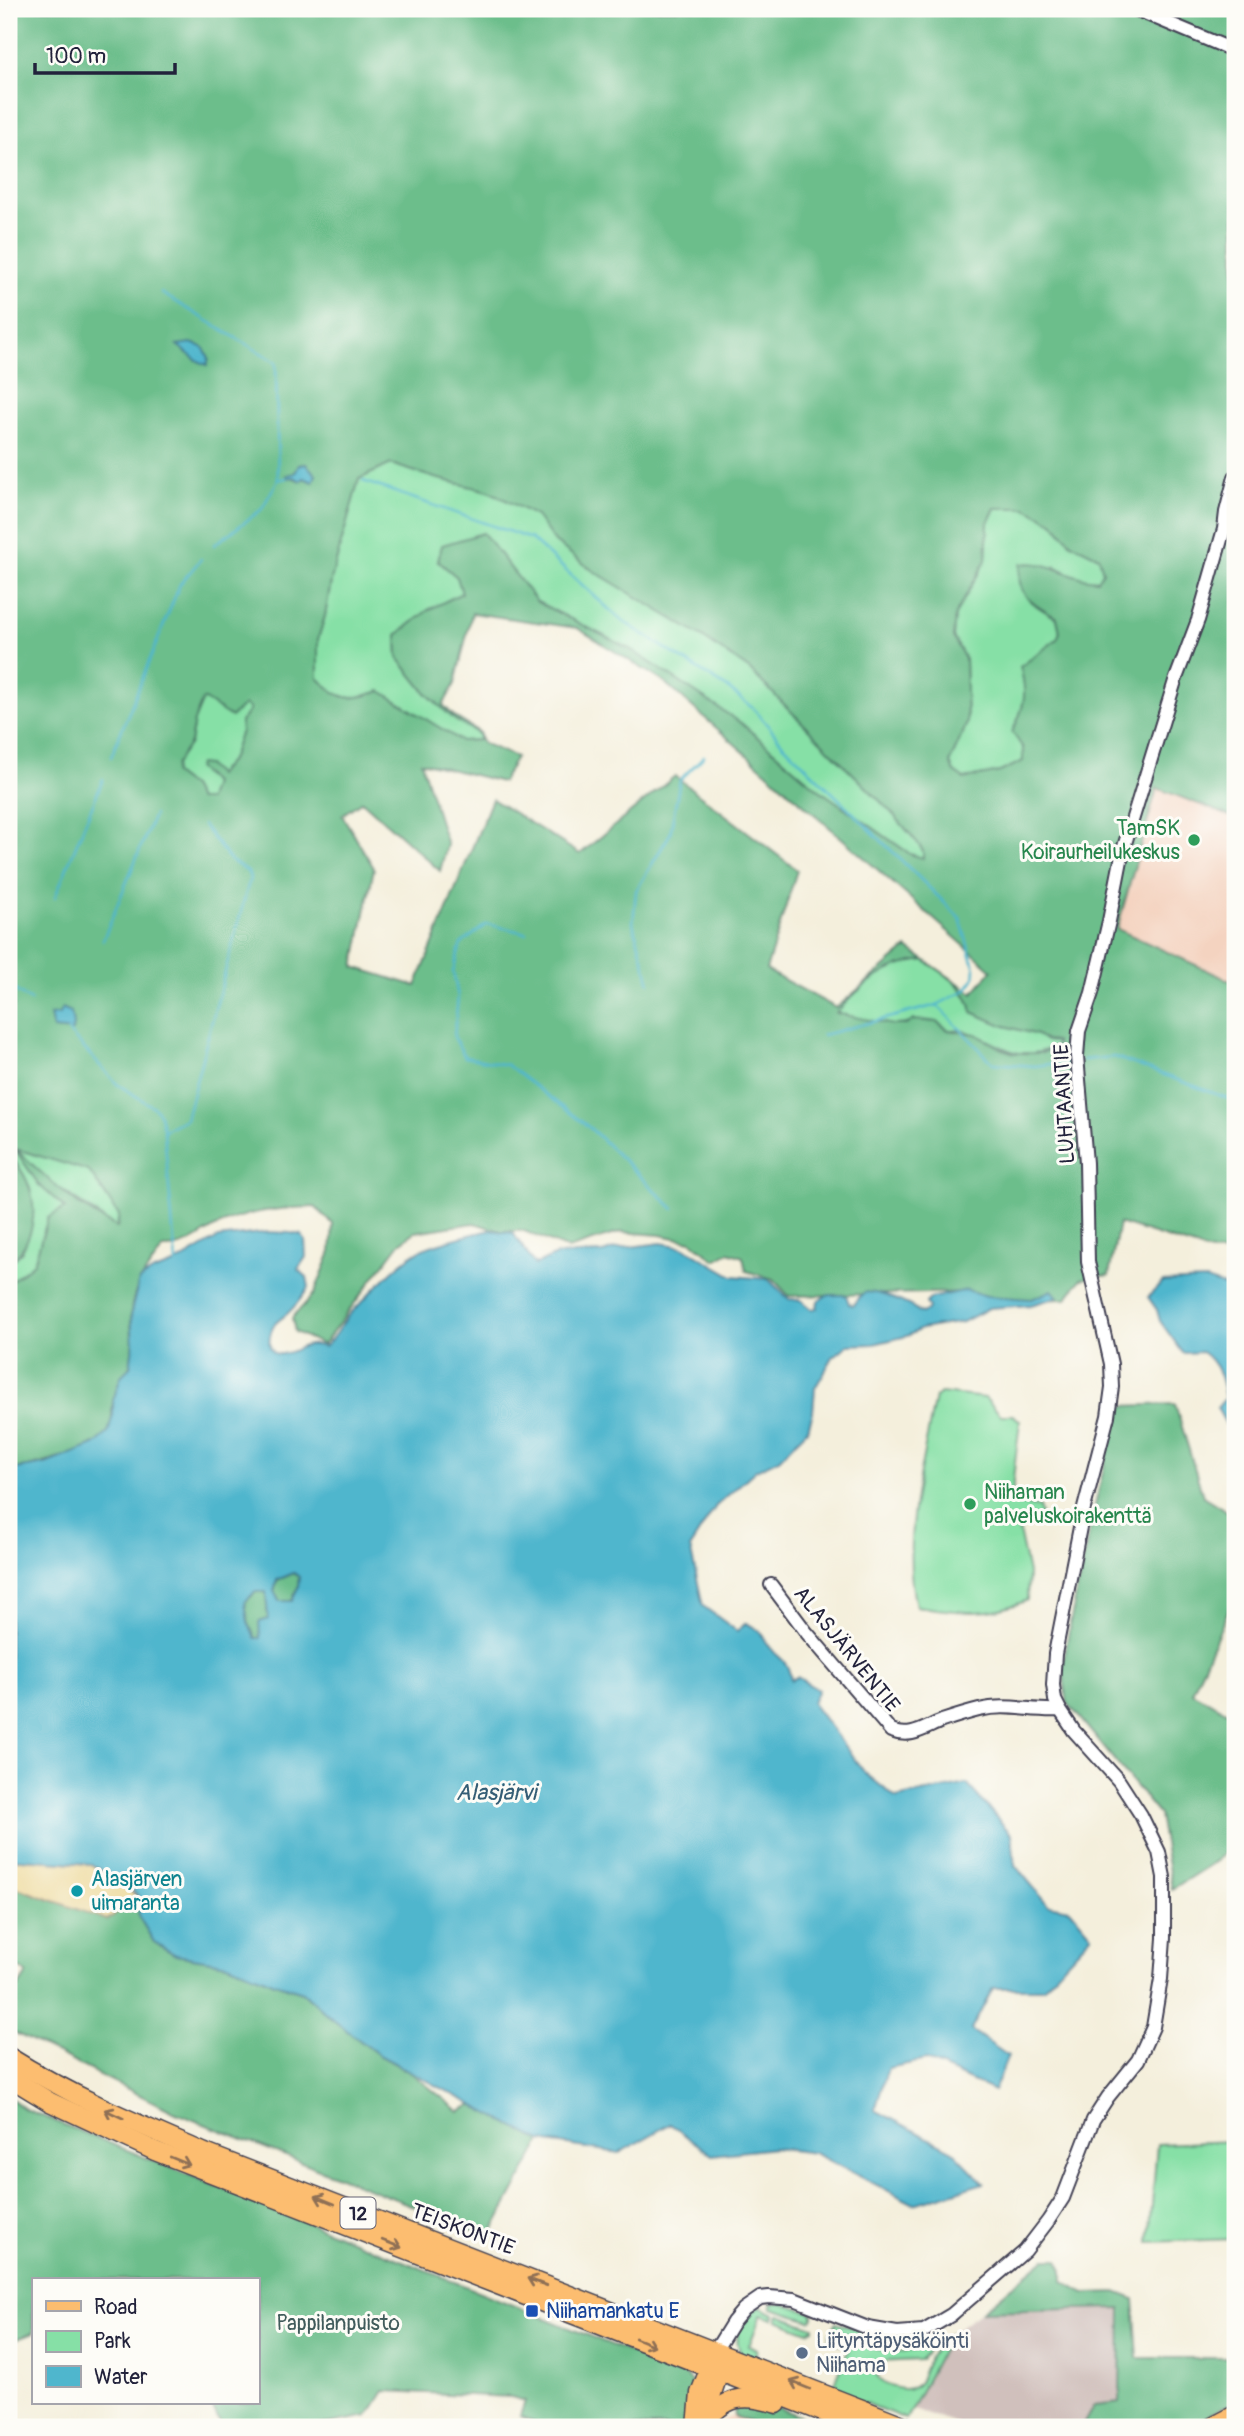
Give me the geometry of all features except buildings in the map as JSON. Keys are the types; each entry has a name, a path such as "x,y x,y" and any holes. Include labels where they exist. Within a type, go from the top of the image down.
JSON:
{"highway":[{"name":"TEISKONTIE","path":"9,2057 38,2075 117,2115 718,2361 817,2410 861,2427"},
{"name":"TEISKONTIE","path":"9,2077 61,2107 155,2151 718,2361 908,2427"},
{"path":"700,2426 715,2409 725,2402 740,2398 761,2399 798,2411 817,2410"},
{"path":"1212,2427 1235,2415"}],"main road":[{"path":"700,2426 697,2400 718,2361"}],"street":[{"path":"1135,9 1235,51"},
{"name":"LUHTAANTIE","path":"1057,1705 1052,1675 1055,1654 1083,1512 1108,1416 1112,1387 1111,1364 1088,1262 1086,1163 1077,1060 1079,1031 1092,993 1123,850 1175,681 1198,620 1224,529 1235,477"},
{"name":"ALASJÄRVENTIE","path":"771,1585 807,1633 891,1731 900,1735 993,1708 1026,1707 1047,1711 1057,1705"},
{"path":"718,2361 732,2325 749,2305 760,2298 793,2299 868,2328 883,2331 911,2333 924,2331 940,2323 1025,2251 1043,2228 1063,2198 1093,2120 1149,2041 1156,2015 1164,1938 1164,1877 1158,1852 1141,1815 1119,1781 1074,1731 1057,1705"}],"shaded area":[{"path":"1157,788 1235,818 1235,983 1117,930"},
{"path":"1121,2308 1120,2402 1083,2425 960,2424 912,2409 951,2333 982,2311"},
{"path":"733,2416 762,2427 719,2427 721,2421"}],"green space":[{"path":"9,9 1235,9 1235,818 1157,788 1117,929 1235,983 1235,1252 1214,1253 1119,1223 1109,1275 1081,1279 1066,1299 983,1301 976,1292 789,1296 773,1279 746,1271 743,1257 729,1252 715,1260 691,1241 621,1232 568,1249 524,1231 501,1231 474,1223 415,1232 400,1243 323,1345 295,1332 292,1318 314,1294 331,1252 333,1224 315,1207 257,1212 223,1223 181,1246 164,1248 147,1271 134,1296 131,1314 131,1362 114,1398 108,1433 101,1440 77,1452 9,1470 9,1283 34,1263 48,1218 65,1208 39,1185 14,1148 9,1129 9,1011 14,1005 9,1001","holes":["306,464 313,481 304,478 301,481 287,475 295,473 299,465","391,464 489,491 536,516 555,542 592,570 701,636 750,670 893,814 917,842 923,851 923,858 910,854 818,789 741,723 630,649 537,602 483,533 442,545 438,561 457,577 462,593 428,610 397,635 398,658 427,694 455,720 477,733 480,740 461,741 381,691 353,698 340,695 318,678 318,639 359,479","995,508 1026,508 1053,522 1071,543 1099,557 1103,572 1097,580 1041,564 1021,564 1020,584 1027,598 1057,618 1060,632 1057,639 1020,667 1024,701 1012,732 1023,748 1023,761 1000,772 964,779 954,772 950,762 967,723 965,659 953,637 955,615 986,560 988,523","472,613 577,628 664,682 992,970 973,993 907,948 836,1008 766,970 797,870 675,776 580,854 492,799 416,986 354,967 374,868 342,815 362,801 440,871 447,845 421,762 502,782 516,757 482,743 479,732 455,717 443,705 455,684","203,699 231,717 244,705 250,709 241,722 241,731 232,758 217,775 207,765 199,764 197,768 213,783 208,800 198,800 191,787 174,774 175,765 190,743 194,721","924,960 961,988 972,1012 1002,1025 1037,1035 1046,1041 1056,1042 1056,1047 1042,1053 1015,1053 976,1034 948,1030 937,1022 914,1020 906,1025 893,1025 836,1013 865,985 898,966","16,1149 89,1171 119,1215 117,1227 76,1202"]},
{"path":"391,464 489,491 537,516 555,542 592,570 701,636 750,670 893,814 923,851 923,859 910,854 818,789 741,723 630,649 537,602 483,533 438,561 457,577 462,593 428,610 397,635 398,658 427,694 455,720 478,733 480,740 461,741 381,691 353,698 334,692 318,678 318,639 332,576 359,479"},
{"path":"1026,507 1053,522 1071,543 1099,557 1103,572 1097,580 1076,576 1055,566 1034,604 1057,619 1060,632 1057,639 1021,668 1024,701 1013,732 1023,748 1024,761 1000,772 964,779 954,772 950,762 967,723 965,659 953,637 955,615 986,560 988,523 995,508"},
{"path":"203,699 244,705 250,709 241,722 241,731 232,758 217,775 203,775 213,783 208,800 198,800 191,787 174,774 174,765 190,743 194,721"},
{"path":"924,960 960,988 972,1012 1037,1035 1046,1041 1057,1042 1056,1046 1041,1052 1016,1052 973,1034 950,1030 931,1021 894,1025 836,1013 865,985 886,971"},
{"path":"9,1129 15,1148 89,1171 119,1216 116,1228 51,1182 18,1152 65,1209 48,1218 34,1263 9,1283 9,1264 22,1252 16,1162 9,1155"},
{"path":"9,1155 27,1181 33,1210 28,1238 9,1264"},
{"name":"Niihaman palveluskoirakenttä","path":"941,1393 985,1398 1001,1415 1013,1415 1020,1421 1013,1491 1017,1503 1039,1507 1041,1514 1034,1526 1023,1526 1019,1531 1028,1573 1027,1600 1013,1606 972,1612 916,1606 911,1555 915,1502 935,1397"},
{"path":"1175,1404 1203,1496 1235,1516 1235,1603 1232,1602 1192,1692 1235,1716 1235,1842 1216,1861 1172,1889 1159,1815 1066,1701 1063,1665 1093,1513 1119,1406"},
{"path":"294,1573 299,1577 292,1601 279,1601 274,1591 277,1580"},
{"path":"256,1592 266,1592 268,1619 260,1638 255,1638 248,1622 245,1602"},
{"path":"9,1885 107,1920 138,1897 139,1917 154,1942 176,1955 228,1964 303,1992 332,2019 379,2055 410,2072 459,2111 474,2104 541,2141 490,2236 176,2113 9,2030 9,2002 27,1973 9,1962"},
{"name":"Pappilanpuisto","path":"9,2097 25,2109 684,2374 692,2383 687,2427 548,2427 520,2416 525,2401 511,2397 384,2391 368,2416 310,2427 223,2427 211,2404 259,2404 259,2278 32,2278 32,2333 15,2340 9,2338"},
{"path":"1235,2141 1235,2239 1149,2242 1157,2144"},
{"path":"1045,2259 1058,2259 1063,2270 1063,2281 1085,2293 1116,2292 1134,2299 1138,2358 1235,2358 1235,2403 1222,2407 1188,2427 964,2427 960,2424 1083,2425 1094,2405 1120,2402 1121,2308 982,2311"},
{"path":"773,2303 783,2303 813,2313 813,2319 772,2308"},
{"path":"760,2307 774,2314 773,2319 761,2315 749,2346 757,2350 755,2356 834,2386 849,2348 829,2340 829,2333 890,2351 928,2347 927,2353 920,2360 876,2362 876,2373 882,2382 905,2389 918,2384 932,2353 951,2333 906,2419 742,2355 737,2341 740,2328 748,2316"},
{"path":"779,2315 814,2329 808,2332 777,2320"},
{"path":"836,2323 895,2340 923,2337 930,2340 904,2346 881,2345 833,2329"},
{"path":"735,2402 769,2404 826,2427 762,2427 734,2416"}],"sand":[{"name":"Alasjärven uimaranta","path":"9,1858 91,1864 138,1897 107,1920 9,1885"}],"water":[{"path":"191,343 203,347 209,358 207,365 177,345"},
{"path":"306,464 316,475 313,482 304,478 301,481 294,477 286,478 287,475 295,473 299,465"},
{"path":"62,1008 71,1012 72,1031 53,1029 50,1015 59,1014"},
{"name":"Alasjärvi","path":"491,1230 513,1233 535,1265 556,1255 603,1253 661,1243 683,1247 733,1276 768,1279 789,1299 801,1300 812,1309 817,1308 818,1301 827,1295 846,1295 849,1304 853,1305 861,1295 869,1292 893,1298 921,1313 929,1308 926,1303 931,1298 967,1290 987,1296 1032,1299 1052,1290 1058,1297 1031,1305 989,1308 963,1322 921,1329 907,1336 874,1344 848,1345 833,1357 815,1388 808,1429 779,1459 756,1470 716,1506 690,1547 703,1606 737,1631 746,1623 756,1628 786,1664 791,1680 797,1677 818,1690 812,1703 865,1773 896,1798 967,1784 1012,1835 1015,1865 1048,1905 1070,1909 1092,1935 1043,1988 993,1988 971,2030 1008,2056 994,2091 926,2060 888,2068 875,2110 953,2151 984,2183 914,2204 814,2153 774,2148 712,2155 670,2124 619,2153 541,2141 379,2055 332,2019 303,1992 228,1964 176,1955 154,1942 139,1917 138,1896 130,1887 91,1864 9,1858 9,1470 45,1464 94,1445 108,1433 113,1400 121,1376 130,1367 133,1346 131,1312 139,1280 174,1264 218,1238 268,1232 301,1235 305,1240 306,1257 298,1269 307,1277 309,1287 273,1328 270,1348 277,1354 282,1354 306,1345 324,1347 347,1317 376,1287 414,1254 439,1243","holes":["294,1573 299,1577 292,1601 279,1601 274,1591 277,1580","255,1592 266,1592 268,1619 259,1622 260,1638 255,1638 248,1622 245,1602"]},
{"path":"1206,1280 1223,1286 1235,1280 1235,1468 1230,1454 1231,1433 1217,1408 1225,1398 1216,1367 1202,1352 1183,1353 1160,1321 1157,1310 1148,1297 1163,1282"}],"waterway":[{"path":"161,293 276,362 278,480"},
{"path":"214,545 261,510 278,480 286,478"},
{"path":"363,481 531,539 621,620 729,689 755,710 782,743 960,918 975,969 974,979 966,990 937,1005 823,1035"},
{"path":"111,757 180,584 201,559"},
{"path":"650,983 633,923 636,891 670,834 680,780 704,756"},
{"path":"55,897 103,779"},
{"path":"103,940 154,815"},
{"path":"164,1130 186,1119 250,878 248,872 230,860 203,825"},
{"path":"526,933 487,924 461,944 453,971 458,997 454,1037 465,1057 507,1065 590,1128 674,1209"},
{"path":"9,986 31,1001"},
{"path":"937,1005 993,1063 1035,1066 1073,1061"},
{"path":"68,1031 117,1084 155,1108 160,1115 164,1132 176,1263"},
{"path":"1083,1060 1115,1057 1235,1101"}],"place":[{"name":"TamSK Koiraurheilukeskus","path":"1194,840"},
{"name":"Niihaman palveluskoirakenttä","path":"970,1504"},
{"name":"Alasjärven uimaranta","path":"77,1891"},
{"name":"Niihamankatu E","path":"532,2311"},
{"name":"Liityntäpysäköinti Niihama","path":"802,2353"}]}
